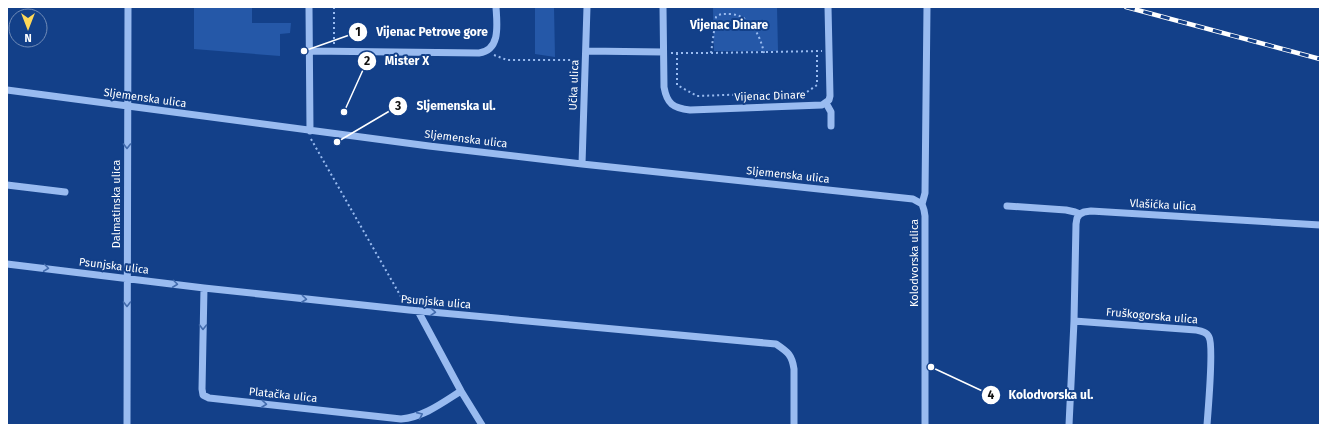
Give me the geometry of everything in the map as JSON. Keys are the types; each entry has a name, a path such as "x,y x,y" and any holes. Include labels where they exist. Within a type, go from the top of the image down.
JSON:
{"street":[{"name":"Dalmatinska ulica","path":"127,425 128,7"},
{"path":"310,7 310,134"},
{"path":"310,51 486,52 491,48 496,38 496,7"},
{"name":"Učka ulica","path":"582,164 587,7"},
{"name":"Vijenac Dinare","path":"663,7 665,95 668,101 674,106 681,109 690,110 822,105 826,103"},
{"path":"828,7 830,96 826,103 831,112 831,126"},
{"name":"Kolodvorska ulica","path":"925,425 925,216 922,204 925,194 927,7"},
{"path":"586,51 663,52"},
{"name":"Sljemenska ulica","path":"7,90 310,134 912,199 922,204"},
{"path":"7,185 65,192"},
{"name":"Vlašićka ulica","path":"1007,206 1066,210 1080,214 1091,211 1320,225"},
{"path":"1069,425 1074,321 1076,224 1077,218 1080,214"},
{"name":"Psunjska ulica","path":"7,264 204,288 418,311 776,344 788,352 793,360 794,425"},
{"name":"Platačka ulica","path":"204,288 202,389 203,395 210,398 401,419 413,418 425,413 461,391"},
{"path":"418,311 461,391 482,425"},
{"name":"Fruškogorska ulica","path":"1074,321 1196,330 1204,332 1209,336 1211,349 1208,425"}],"path":[{"path":"334,7 334,52"},
{"path":"711,54 716,17 722,13 736,15 749,22 757,32 764,53"},
{"path":"677,53 678,85 697,96 807,92 817,85 817,51"},
{"path":"663,52 711,54 830,51"},
{"path":"486,52 507,60 586,60"},
{"path":"310,134 409,310"}],"shaded area":[{"path":"194,7 252,7 252,23 291,23 290,33 280,34 280,56 194,49"},
{"path":"535,7 554,7 555,57 535,54"},
{"path":"713,7 777,7 778,51 714,51"}],"railway":[{"path":"1126,7 1320,59"}],"place":[{"name":"Vijenac Petrove gore","path":"304,51"},
{"name":"Mister X","path":"344,112"},
{"name":"Sljemenska ul.","path":"337,142"},
{"name":"Kolodvorska ul.","path":"931,367"}],"district":[{"name":"Vijenac Dinare","path":"729,25"}]}
